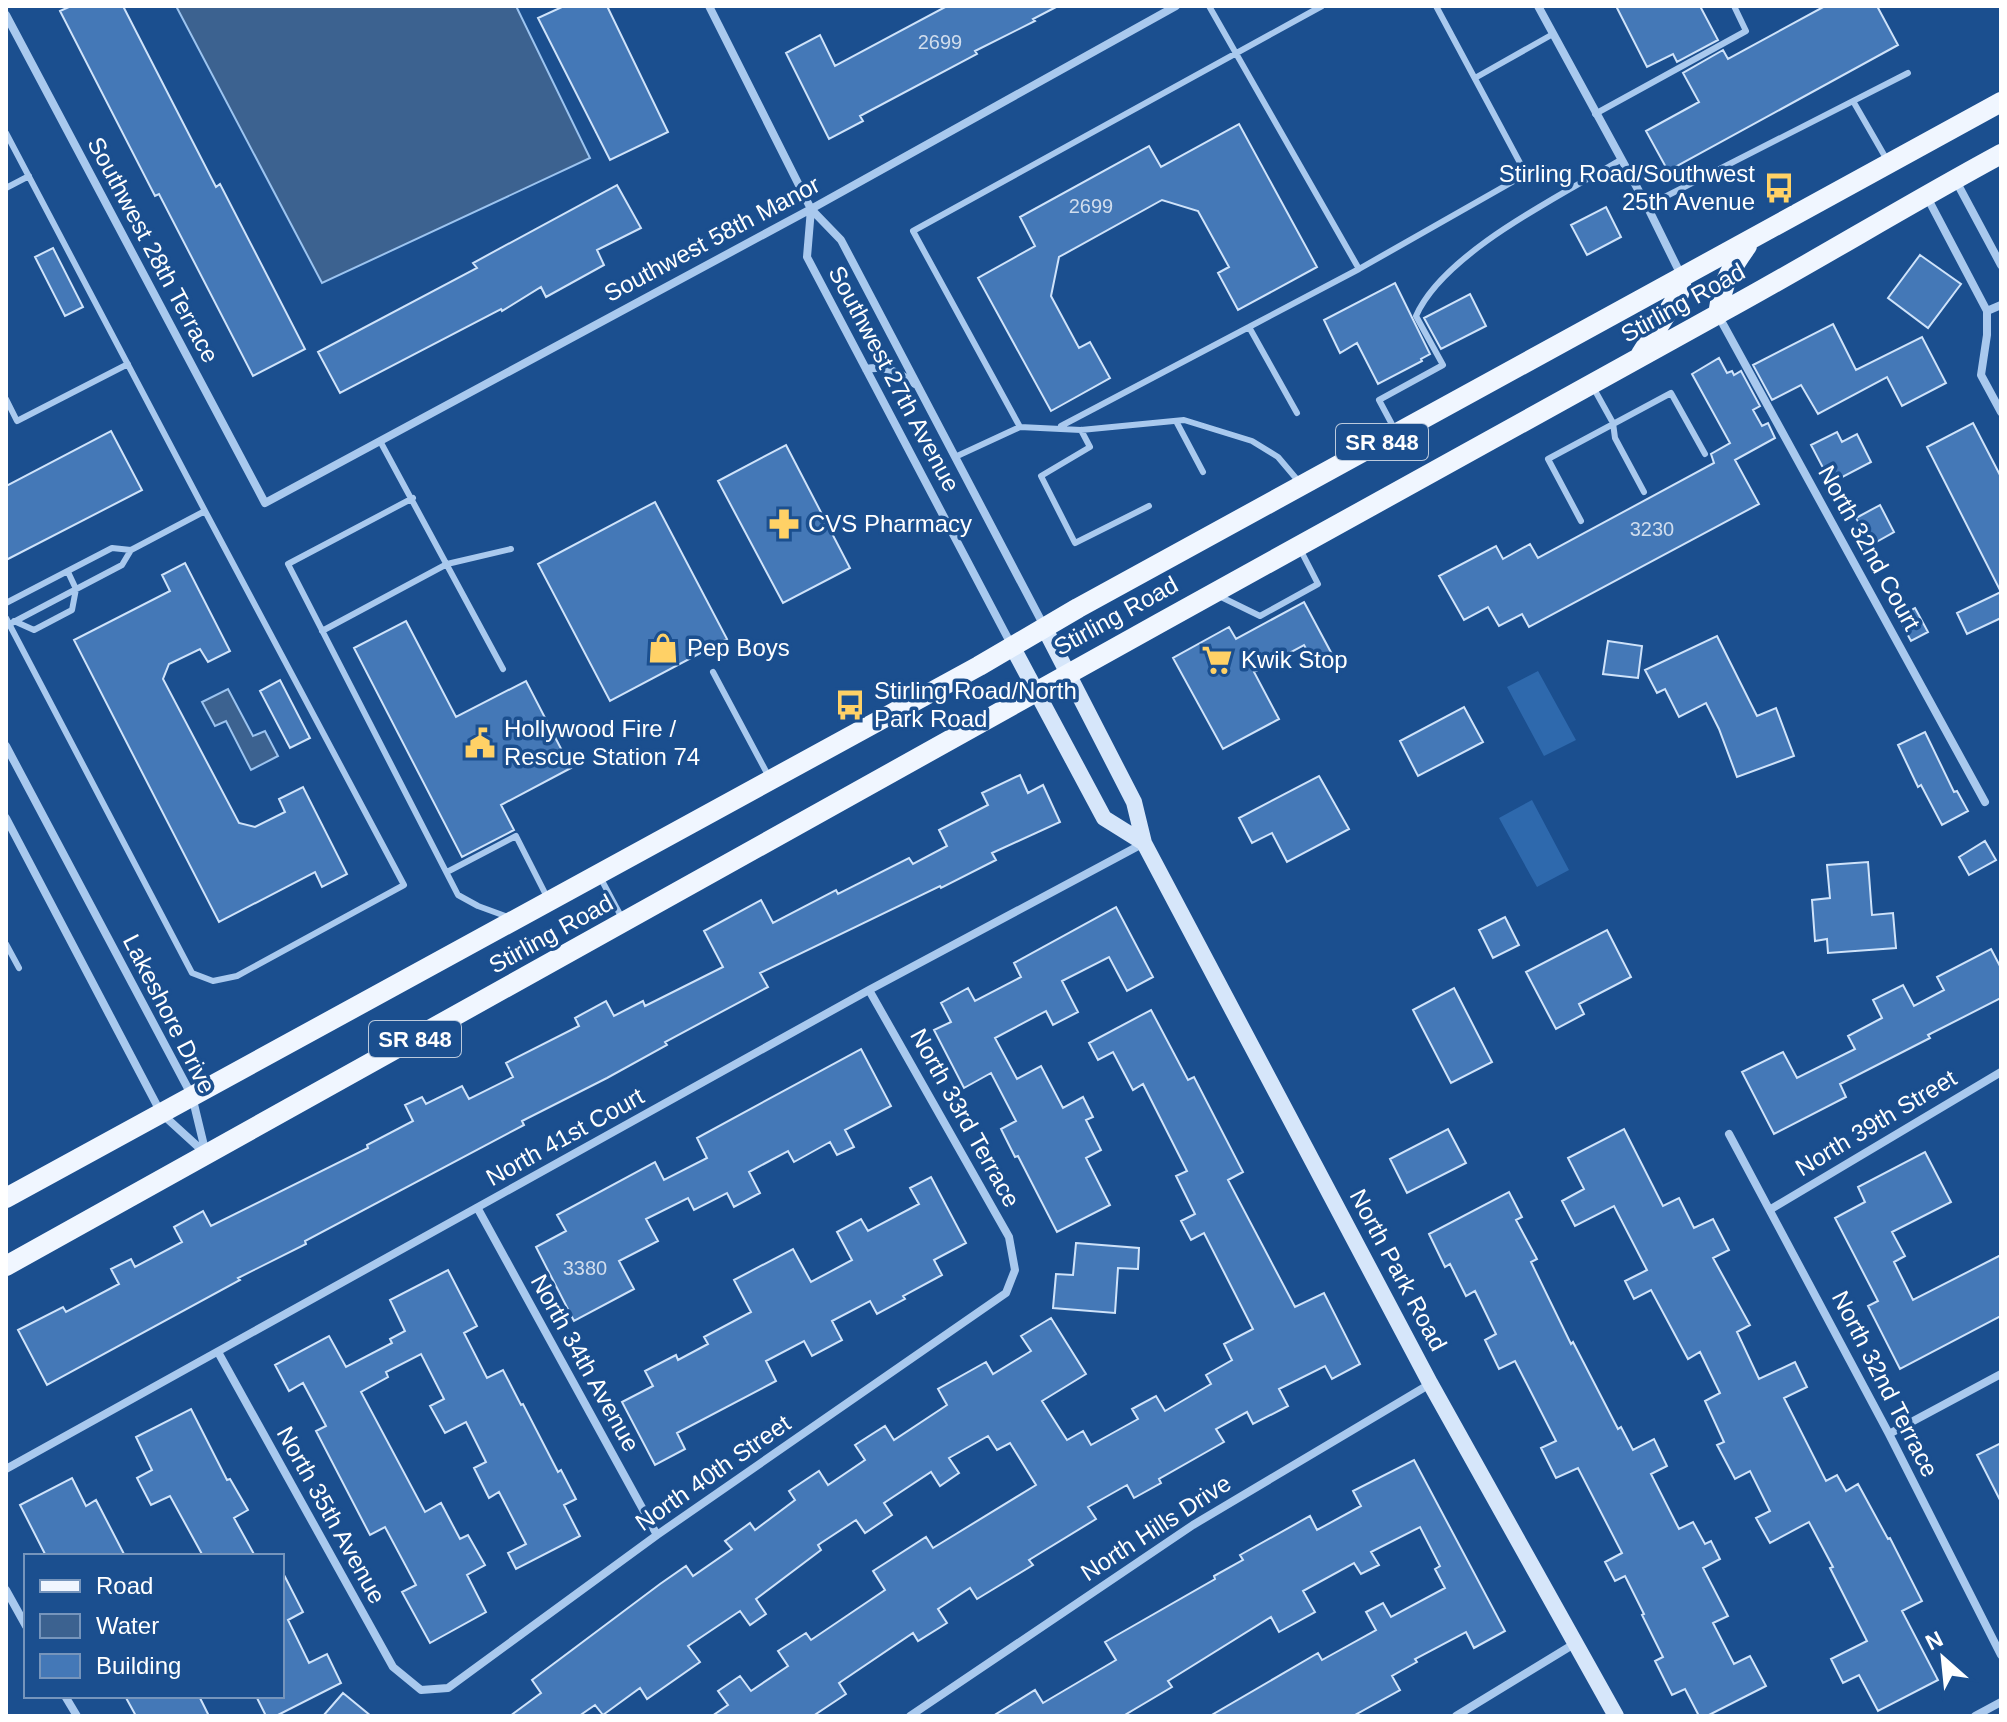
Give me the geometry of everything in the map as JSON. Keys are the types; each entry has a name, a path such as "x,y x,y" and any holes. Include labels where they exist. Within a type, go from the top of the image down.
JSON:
{"main road":[{"name":"Stirling Road","path":"6,1198 2001,102"},
{"name":"Stirling Road","path":"6,1266 1067,673 1718,315 2001,154"},
{"path":"1718,315 1728,272 1752,239"},
{"path":"1639,357 1679,294 1682,278"}],"street":[{"name":"Southwest 27th Avenue","path":"709,6 811,209 841,240 1044,627"},
{"name":"Southwest 58th Manor","path":"265,503 811,209 1176,6"},
{"path":"1538,6 1647,206 1682,278"},
{"name":"Southwest 28th Terrace","path":"6,15 265,503"},
{"path":"1955,179 2001,265"},
{"path":"1925,195 1987,311 1981,375 2001,412"},
{"name":"Southwest 27th Avenue","path":"811,209 807,257 1012,646"},
{"path":"1987,311 2001,305"},
{"name":"North 32nd Court","path":"1718,315 1985,802"},
{"path":"866,369 881,366 899,373 919,387"},
{"name":"North Park Road","path":"1044,627 1134,802 1144,843 1430,1383 1616,1716"},
{"path":"1012,646 1104,818 1144,843"},
{"name":"Lakeshore Drive","path":"6,746 10,761 192,1096 206,1155"},
{"name":"Lakeshore Drive","path":"6,818 161,1113 206,1155"},
{"name":"North 41st Court","path":"6,1469 869,990 1144,843"},
{"name":"North 33rd Terrace","path":"869,990 1009,1237 1015,1270"},
{"name":"North 39th Street","path":"1771,1209 2001,1072"},
{"name":"North 32nd Terrace","path":"1729,1134 1889,1434 2001,1655"},
{"name":"North 34th Avenue","path":"478,1209 657,1535"},
{"name":"North 40th Street","path":"421,1690 448,1688 657,1535 1006,1293 1015,1270"},
{"name":"North 35th Avenue","path":"218,1352 393,1667 421,1690"},
{"path":"1889,1434 2001,1374"},
{"name":"North Hills Drive","path":"910,1716 1193,1525 1430,1383"},
{"path":"6,1590 24,1622"},
{"path":"1456,1716 1574,1644"},
{"path":"66,1698 77,1716"},
{"path":"1975,1716 2001,1702"}],"lane":[{"path":"1209,6 1359,269"},
{"path":"1020,427 913,231 1322,6"},
{"path":"1060,427 1359,269 1526,174 1436,6"},
{"path":"1595,114 1746,31 1734,6"},
{"path":"1475,78 1553,34"},
{"path":"1647,206 1908,73"},
{"path":"1853,101 1889,163"},
{"path":"6,133 404,885 237,976 213,981 192,973 9,622"},
{"path":"1397,433 1379,400 1443,365 1416,316 1424,298 1476,247 1622,159"},
{"path":"6,188 29,176"},
{"path":"1249,327 1297,413"},
{"path":"6,399 17,421 128,364"},
{"path":"1591,384 1613,423 1615,438 1644,492"},
{"path":"1581,521 1548,459 1613,423 1671,393 1705,454"},
{"path":"955,457 1020,427 1081,430 1184,420 1252,441 1278,457 1302,485"},
{"path":"1176,421 1203,472"},
{"path":"1081,430 1090,447 1041,476 1075,543 1149,506"},
{"path":"380,441 503,669"},
{"path":"413,498 288,564 458,895 478,906 516,919"},
{"path":"9,622 122,565 131,550 205,511"},
{"path":"1212,593 1260,616 1318,584 1298,545"},
{"path":"6,603 112,548 131,550"},
{"path":"322,631 447,564 511,549"},
{"path":"9,622 34,630 72,610 76,589 68,572"},
{"path":"713,672 771,780"},
{"path":"447,872 516,836 549,901"},
{"path":"598,874 624,923"},
{"path":"6,944 19,968"}],"shaded area":[{"path":"1538,671 1576,740 1544,756 1507,687"},
{"path":"1532,800 1569,870 1537,887 1499,818"}],"water":[{"path":"176,6 516,6 590,158 322,283"},
{"path":"228,689 253,736 265,731 278,756 251,770 226,721 215,726 202,702"}],"building":[{"path":"71,6 123,6 216,187 220,184 305,349 253,376 159,194 155,196 60,11"},
{"path":"564,6 607,6 668,132 610,160 538,18"},
{"path":"947,6 1058,6 975,51 977,54 860,116 863,121 829,139 786,53 820,35 835,66"},
{"path":"1616,6 1700,6 1718,40 1677,62 1673,54 1647,67"},
{"path":"1825,6 1877,6 1898,45 1668,171 1646,131 1699,102 1683,73 1723,50 1728,59"},
{"path":"1239,124 1317,267 1238,310 1218,273 1229,267 1198,211 1162,200 1059,257 1051,296 1079,348 1090,342 1110,378 1051,411 978,278 1035,246 1020,217 1149,146 1161,167"},
{"path":"617,185 641,228 597,250 604,265 546,297 541,287 502,311 340,393 318,352 477,268 473,263"},
{"path":"1606,207 1621,237 1587,255 1571,225"},
{"path":"53,248 83,307 65,316 35,257"},
{"path":"1920,255 1961,284 1928,328 1888,298"},
{"path":"1395,283 1430,354 1378,384 1357,343 1340,353 1324,320"},
{"path":"1470,294 1486,326 1441,349 1424,318"},
{"path":"1833,324 1856,370 1922,337 1946,383 1902,406 1887,377 1818,414 1801,385 1772,400 1753,365"},
{"path":"1719,358 1727,373 1732,371 1734,375 1741,371 1760,406 1753,410 1762,426 1768,423 1775,438 1735,460 1759,504 1529,627 1522,614 1499,626 1488,607 1464,620 1439,576 1496,546 1503,559 1530,544 1538,558 1714,463 1711,454 1730,443 1692,374"},
{"path":"1973,423 2001,477 2001,592 1927,447"},
{"path":"111,431 142,490 6,560 6,486"},
{"path":"1837,432 1842,442 1857,434 1871,462 1831,483 1811,445"},
{"name":"CVS Pharmacy","path":"786,445 850,568 783,603 718,481"},
{"path":"655,502 727,639 610,701 538,564"},
{"path":"1880,505 1894,532 1871,545 1856,518"},
{"path":"185,563 230,651 208,662 200,649 169,664 163,679 239,823 255,827 285,812 279,799 303,787 347,874 322,887 315,872 219,922 74,640 170,591 162,575"},
{"path":"2001,592 2001,618 1967,634 1957,613"},
{"path":"1304,602 1334,658 1317,668 1304,645 1254,672 1279,719 1223,749 1173,658 1229,627 1236,639"},
{"path":"1915,608 1928,632 1911,641 1898,617"},
{"name":"Hollywood Fire / Rescue Station 74","path":"406,621 456,717 526,681 571,768 501,805 514,830 462,857 354,648"},
{"path":"1717,636 1757,716 1776,708 1794,756 1737,777 1706,703 1679,717 1665,689 1657,693 1645,670"},
{"path":"1608,641 1642,646 1638,678 1603,674"},
{"path":"280,680 310,738 290,748 260,691"},
{"path":"1464,707 1483,742 1418,776 1400,741"},
{"path":"1925,732 1954,792 1957,791 1968,811 1942,825 1921,785 1918,787 1898,745"},
{"path":"1020,775 1028,793 1043,785 1060,822 992,853 996,860 941,888 760,973 768,987 665,1042 667,1045 607,1078 522,1121 524,1125 305,1241 306,1244 238,1278 240,1280 47,1385 18,1330 63,1307 66,1312 119,1284 111,1269 131,1259 135,1267 182,1242 174,1227 203,1211 211,1226 368,1148 367,1145 413,1121 405,1105 422,1097 426,1104 462,1086 469,1099 513,1077 506,1063 579,1026 575,1018 606,1001 614,1016 643,1001 645,1006 723,967 704,931 761,900 773,923 836,890 838,894 909,858 913,864 947,846 939,830 988,805 982,793"},
{"path":"1319,776 1349,829 1287,862 1272,833 1252,843 1239,818"},
{"path":"1985,841 1996,860 1969,875 1959,857"},
{"path":"1868,862 1872,915 1893,913 1896,948 1828,953 1827,939 1815,941 1812,900 1830,898 1827,865"},
{"path":"1116,907 1153,977 1127,991 1109,957 1062,981 1078,1012 1053,1025 1046,1011 995,1038 1017,1079 1041,1066 1063,1108 1083,1097 1093,1117 1086,1120 1101,1150 1086,1158 1110,1205 1057,1232 1001,1129 1016,1121 991,1073 964,1088 934,1030 951,1022 941,1003 968,988 975,1001 1021,977 1014,963"},
{"path":"1505,917 1519,945 1493,958 1479,930"},
{"path":"1607,930 1631,977 1579,1004 1584,1014 1556,1029 1526,972"},
{"path":"1991,949 2001,968 2001,998 1840,1084 1846,1097 1774,1134 1742,1072 1783,1052 1797,1078 1855,1049 1848,1036 1882,1018 1873,1000 1903,985 1914,1006 1944,990 1937,977"},
{"path":"1454,988 1492,1062 1451,1083 1413,1010"},
{"path":"1151,1010 1188,1080 1194,1077 1243,1172 1228,1180 1295,1307 1324,1293 1360,1364 1332,1379 1325,1366 1279,1389 1288,1406 1253,1424 1247,1412 1216,1429 1224,1442 1159,1479 1161,1483 1134,1498 1127,1485 1088,1507 1096,1519 1029,1560 1033,1565 977,1599 970,1588 938,1609 947,1623 918,1641 913,1633 839,1683 846,1694 813,1716 712,1716 728,1705 718,1691 740,1676 751,1691 788,1666 778,1651 806,1633 811,1640 885,1590 873,1571 926,1537 933,1548 1036,1485 1010,1443 997,1450 988,1436 949,1458 959,1473 940,1486 931,1472 884,1503 892,1515 865,1533 856,1520 818,1545 821,1550 756,1599 766,1614 750,1625 740,1611 688,1646 700,1662 647,1699 640,1688 603,1715 595,1705 579,1716 510,1716 541,1693 532,1680 660,1584 686,1566 693,1576 732,1549 725,1541 750,1523 755,1530 795,1500 789,1491 819,1471 828,1485 865,1460 855,1445 885,1426 894,1440 947,1405 938,1389 986,1362 993,1374 1031,1351 1021,1336 1051,1318 1086,1374 1042,1401 1067,1440 1083,1431 1091,1445 1138,1419 1132,1409 1156,1396 1165,1411 1211,1384 1206,1375 1232,1360 1224,1344 1253,1329 1204,1233 1191,1240 1181,1221 1195,1214 1176,1176 1187,1171 1143,1084 1133,1090 1113,1052 1098,1060 1089,1043"},
{"path":"861,1049 891,1106 845,1130 854,1147 837,1155 830,1142 794,1162 788,1151 749,1172 760,1193 734,1207 727,1193 694,1210 688,1198 646,1219 658,1241 619,1261 634,1289 574,1321 536,1247 566,1231 557,1215 655,1162 664,1180 707,1158 697,1138"},
{"path":"1448,1129 1466,1163 1407,1193 1390,1159"},
{"path":"1624,1129 1663,1206 1679,1198 1694,1228 1713,1219 1729,1250 1713,1258 1750,1325 1737,1332 1759,1379 1795,1362 1807,1387 1784,1398 1826,1481 1837,1475 1846,1491 1858,1484 1922,1601 1902,1611 1938,1680 1878,1711 1859,1675 1843,1683 1831,1659 1867,1641 1830,1568 1833,1567 1809,1522 1770,1543 1756,1518 1770,1511 1750,1471 1735,1479 1717,1445 1724,1442 1705,1401 1720,1393 1700,1352 1688,1359 1651,1290 1634,1299 1625,1281 1647,1270 1614,1206 1575,1226 1562,1201 1584,1189 1568,1158"},
{"path":"1925,1152 1951,1202 1892,1232 1905,1256 1894,1262 1913,1300 2001,1255 2001,1316 1900,1369 1868,1306 1878,1301 1835,1218 1865,1202 1858,1187"},
{"path":"931,1177 966,1243 934,1260 942,1275 877,1314 870,1301 832,1321 842,1340 812,1356 804,1341 766,1361 776,1381 677,1433 685,1449 655,1465 622,1402 653,1386 645,1371 676,1355 678,1360 708,1344 704,1337 751,1312 734,1280 793,1249 811,1282 852,1260 837,1232 861,1219 868,1231 919,1204 910,1188"},
{"path":"1509,1192 1522,1217 1516,1220 1537,1259 1531,1262 1571,1344 1573,1342 1618,1429 1621,1427 1633,1450 1654,1439 1667,1466 1651,1474 1679,1529 1693,1522 1705,1544 1711,1541 1720,1559 1703,1568 1728,1616 1713,1623 1734,1664 1750,1656 1766,1686 1707,1716 1699,1716 1685,1689 1672,1695 1655,1661 1663,1657 1625,1576 1615,1581 1605,1562 1622,1553 1578,1468 1556,1478 1541,1448 1556,1441 1515,1361 1499,1369 1485,1340 1496,1334 1475,1291 1466,1296 1450,1264 1445,1267 1429,1234"},
{"path":"1076,1243 1139,1248 1138,1269 1118,1268 1115,1313 1053,1308 1056,1274 1073,1275"},
{"path":"448,1270 477,1326 464,1333 487,1378 503,1370 558,1472 561,1470 576,1499 564,1505 580,1536 516,1569 508,1553 526,1544 499,1492 489,1498 474,1468 486,1462 466,1422 445,1433 430,1406 444,1399 421,1354 386,1372 388,1377 361,1392 425,1512 441,1503 460,1539 468,1535 485,1565 467,1575 486,1612 430,1643 402,1592 416,1585 385,1527 370,1535 316,1431 326,1426 303,1383 289,1391 275,1365 329,1336 346,1367 392,1343 390,1339 405,1331 390,1300"},
{"path":"191,1409 227,1480 230,1479 248,1510 234,1518 254,1554 202,1554 170,1496 151,1505 137,1478 152,1470 136,1437"},
{"path":"2001,1443 2001,1502 1977,1455"},
{"path":"1414,1460 1505,1631 1474,1648 1466,1632 1415,1659 1417,1662 1392,1676 1400,1690 1353,1716 1210,1716 1318,1653 1322,1660 1376,1630 1366,1612 1383,1603 1391,1617 1445,1588 1435,1569 1440,1566 1420,1527 1371,1552 1379,1565 1361,1574 1354,1563 1303,1591 1315,1612 1279,1632 1271,1617 1168,1681 1172,1687 1123,1716 993,1716 1035,1690 1043,1703 1116,1660 1105,1642 1215,1579 1214,1576 1243,1560 1240,1555 1310,1516 1317,1530 1361,1506 1353,1491"},
{"path":"72,1478 86,1506 96,1500 124,1554 45,1554 20,1505"},
{"path":"284,1575 303,1612 288,1620 309,1663 327,1654 341,1683 276,1716 266,1716 257,1698 284,1698"},
{"path":"343,1693 371,1716 323,1716"},
{"path":"126,1698 200,1698 209,1716 136,1716"}],"place":[{"name":"Stirling Road/Southwest 25th Avenue","path":"1779,188"},
{"name":"CVS Pharmacy","path":"784,524"},
{"name":"Pep Boys","path":"663,648"},
{"name":"Kwik Stop","path":"1217,660"},
{"name":"Stirling Road/North Park Road","path":"850,705"},
{"name":"Hollywood Fire / Rescue Station 74","path":"480,743"}]}
